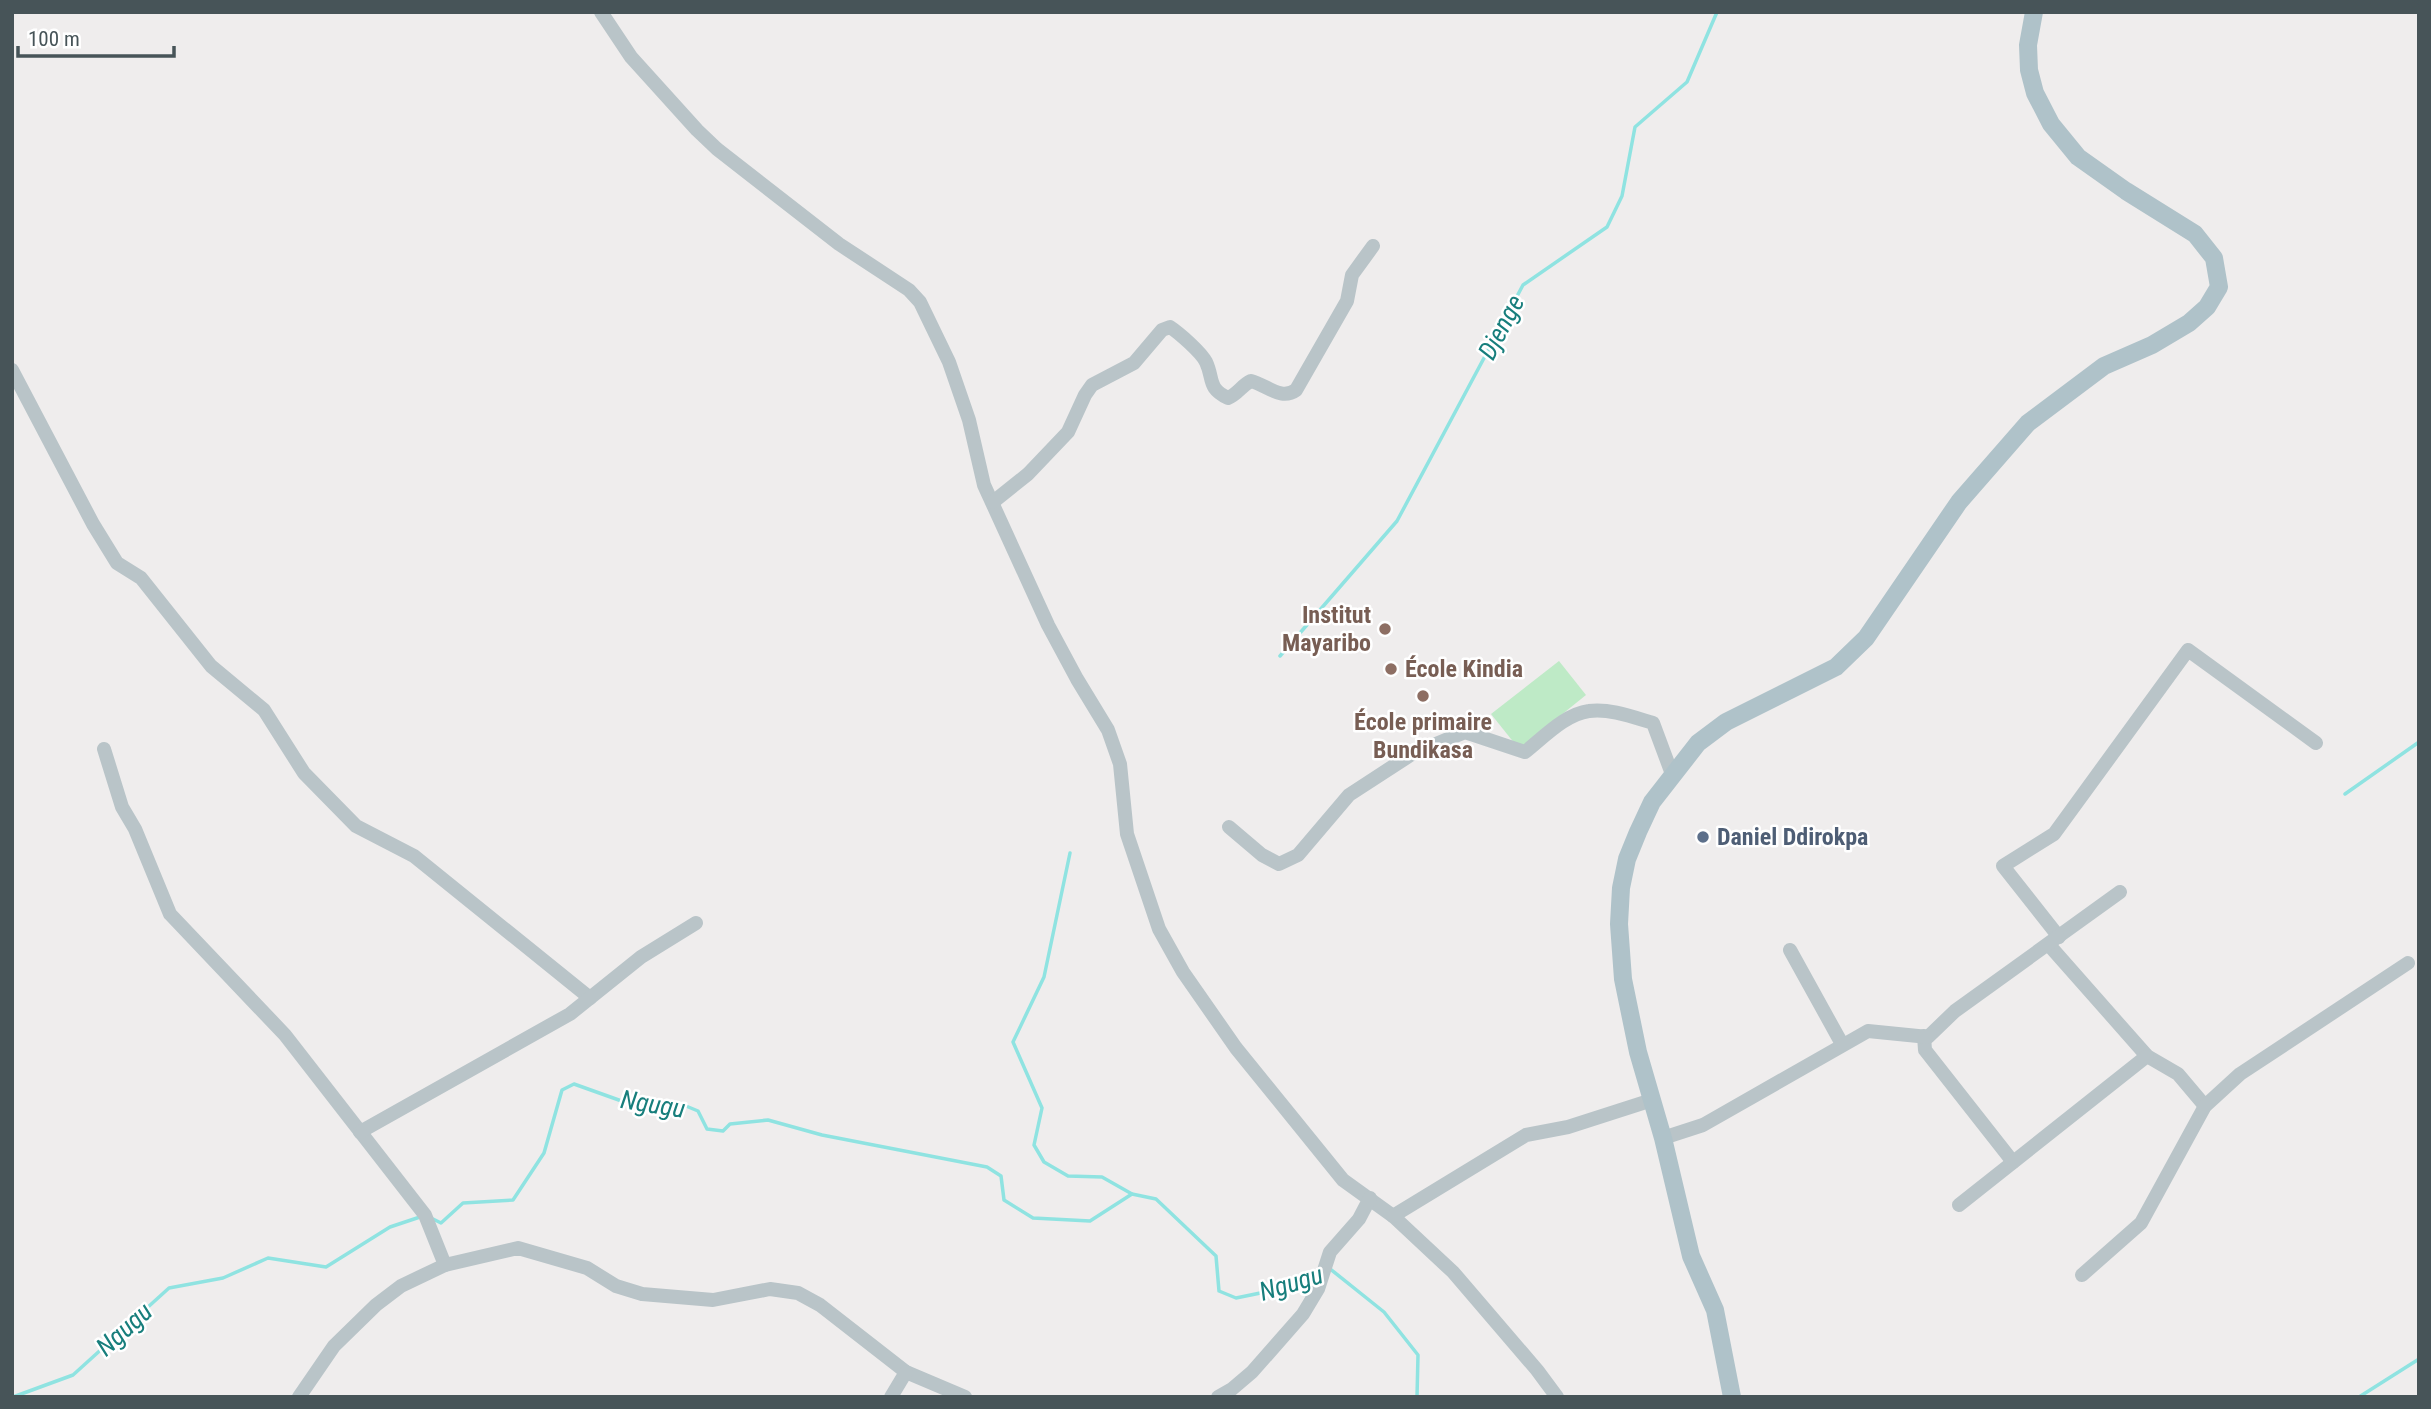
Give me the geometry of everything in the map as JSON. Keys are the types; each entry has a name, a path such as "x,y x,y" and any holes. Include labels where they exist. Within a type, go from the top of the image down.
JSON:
{"main road":[{"path":"1732,1397 1715,1310 1691,1256 1663,1138 1638,1052 1623,979 1619,924 1621,888 1627,859 1652,802 1698,743 1726,722 1836,667 1866,638 1959,502 2028,424 2104,366 2152,345 2189,323 2207,307 2218,288 2214,258 2195,234 2078,157 2051,124 2035,93 2029,70 2028,45 2034,12"}],"street":[{"path":"601,12 631,57 717,149 839,244 909,290 920,302 949,362 969,420 984,485 1048,625 1108,730 1120,764 1127,834 1165,940 1198,996 1236,1048 1343,1180 1393,1216 1453,1272 1557,1397"},
{"path":"993,502 1028,474 1068,432 1084,395 1092,385 1134,363 1162,330 1170,327 1206,361 1211,384 1222,395 1228,398 1236,395 1245,384 1251,382 1282,395 1289,395 1296,390 1347,301 1352,275 1373,246"},
{"path":"12,370 86,512 117,563 141,578 211,666 264,710 304,773 356,826 414,856 590,998"},
{"path":"2205,1106 2178,1074 2147,1056 2054,941 2003,866 2054,834 2188,650 2316,743"},
{"path":"1228,827 1262,856 1279,864 1298,855 1349,795 1412,754 1465,732 1525,752 1570,717 1589,710 1621,713 1653,723 1672,774"},
{"path":"104,749 122,807 135,829 170,914 285,1035 425,1215 445,1265"},
{"path":"1663,1138 1703,1125 1868,1031 1928,1037 1955,1011 2120,892"},
{"path":"360,1132 570,1014 641,957 696,923"},
{"path":"1790,950 1842,1044"},
{"path":"2082,1275 2141,1223 2205,1106 2240,1074 2408,964"},
{"path":"1924,1036 1925,1050 2013,1162"},
{"path":"1959,1205 2147,1056"},
{"path":"1393,1216 1526,1135 1568,1127 1652,1100"},
{"path":"1218,1397 1232,1389 1273,1350 1303,1314 1316,1294 1330,1252 1359,1219 1370,1198"},
{"path":"299,1397 334,1346 376,1305 401,1286 445,1265 518,1248 587,1268 616,1286 642,1294 713,1300 769,1289 799,1293 820,1305 906,1372 965,1397"},
{"path":"891,1397 906,1372"}],"green space":[{"path":"1559,661 1586,695 1519,749 1491,714"}],"waterway":[{"name":"Djenge","path":"1280,656 1397,521 1523,285 1607,227 1622,196 1635,127 1687,82 1717,12"},
{"path":"2345,794 2419,742"},
{"path":"1070,853 1044,977 1013,1042 1042,1108 1034,1145 1044,1162 1068,1176 1102,1177 1132,1194 1156,1199 1216,1256 1219,1291 1236,1298 1285,1288 1319,1272"},
{"name":"Ngugu","path":"433,1219 441,1223 463,1203 513,1200 544,1153 562,1090 574,1084 630,1104 686,1106 698,1111 707,1129 723,1131 730,1124 768,1120 822,1135 987,1167 1001,1176 1004,1200 1033,1218 1090,1221 1132,1194"},
{"name":"Ngugu","path":"13,1397 73,1375 169,1288 223,1278 268,1258 326,1267 390,1227 420,1217"},
{"name":"Ngugu","path":"1329,1268 1384,1312 1418,1355 1417,1397"},
{"path":"2359,1397 2419,1359"}],"place":[{"name":"Institut Mayaribo","path":"1385,629"},
{"name":"École Kindia","path":"1391,669"},
{"name":"École primaire Bundikasa","path":"1423,696"},
{"name":"Daniel Ddirokpa","path":"1703,837"}]}
